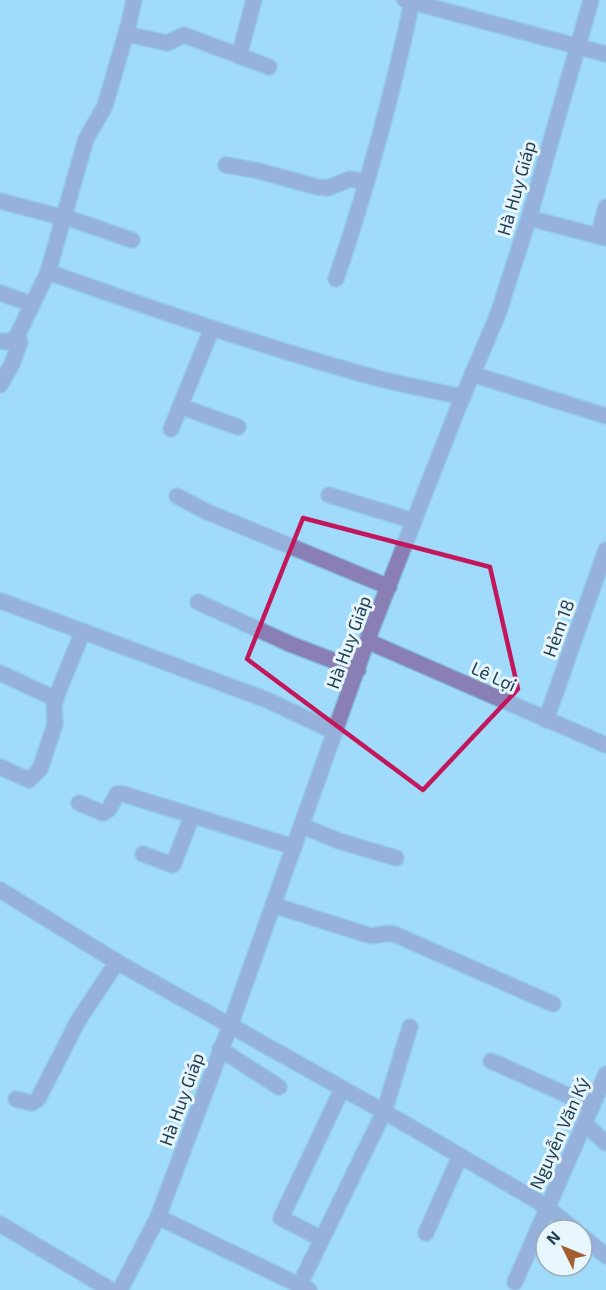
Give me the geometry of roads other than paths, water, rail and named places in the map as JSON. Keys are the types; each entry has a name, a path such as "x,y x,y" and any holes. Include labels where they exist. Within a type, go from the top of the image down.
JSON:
{"street":[{"path":"0,341 9,342 17,336 48,272 86,139 105,106 134,0"},
{"path":"239,56 254,0"},
{"name":"Hà Huy Giáp","path":"120,1290 158,1217 230,1026 367,641 462,398 498,314 591,0"},
{"path":"336,279 367,182 394,85 408,1 606,54"},
{"path":"126,34 166,43 184,35 269,67"},
{"path":"226,165 259,171 317,187 328,188 350,179 367,182"},
{"path":"0,201 65,218 132,240"},
{"path":"528,218 602,237 606,207"},
{"path":"48,272 147,308 212,328 374,377 462,398"},
{"path":"0,293 32,304"},
{"path":"171,429 212,328"},
{"path":"0,385 21,342 17,336"},
{"path":"472,374 606,416"},
{"path":"180,406 238,427"},
{"path":"329,495 414,521"},
{"path":"177,496 205,511 389,586"},
{"name":"Hẻm 18","path":"546,720 606,550"},
{"path":"1,601 267,700 336,732"},
{"path":"198,602 290,644 358,670"},
{"path":"0,767 29,780 38,774 53,732 55,720 53,708 83,631"},
{"name":"Lê Lợi","path":"367,641 606,745"},
{"path":"0,673 56,699"},
{"path":"79,803 102,813 109,809 117,794 123,794 294,847"},
{"path":"143,854 173,865 192,816"},
{"path":"302,826 339,841 396,858"},
{"path":"0,890 117,962 384,1112 548,1207 561,1218"},
{"path":"273,905 376,937 388,933 394,934 553,1004"},
{"path":"15,1099 32,1103 38,1099 78,1020 117,962"},
{"path":"158,1217 304,1287 322,1239 384,1112 410,1026"},
{"path":"220,1049 279,1087"},
{"path":"491,1061 592,1106"},
{"name":"Nguyễn Văn Ký","path":"515,1282 606,1074"},
{"path":"322,1239 281,1218 342,1089"},
{"path":"585,1124 606,1143"},
{"path":"426,1233 460,1156"},
{"path":"0,1224 111,1290"},
{"path":"594,1246 606,1256"}]}
